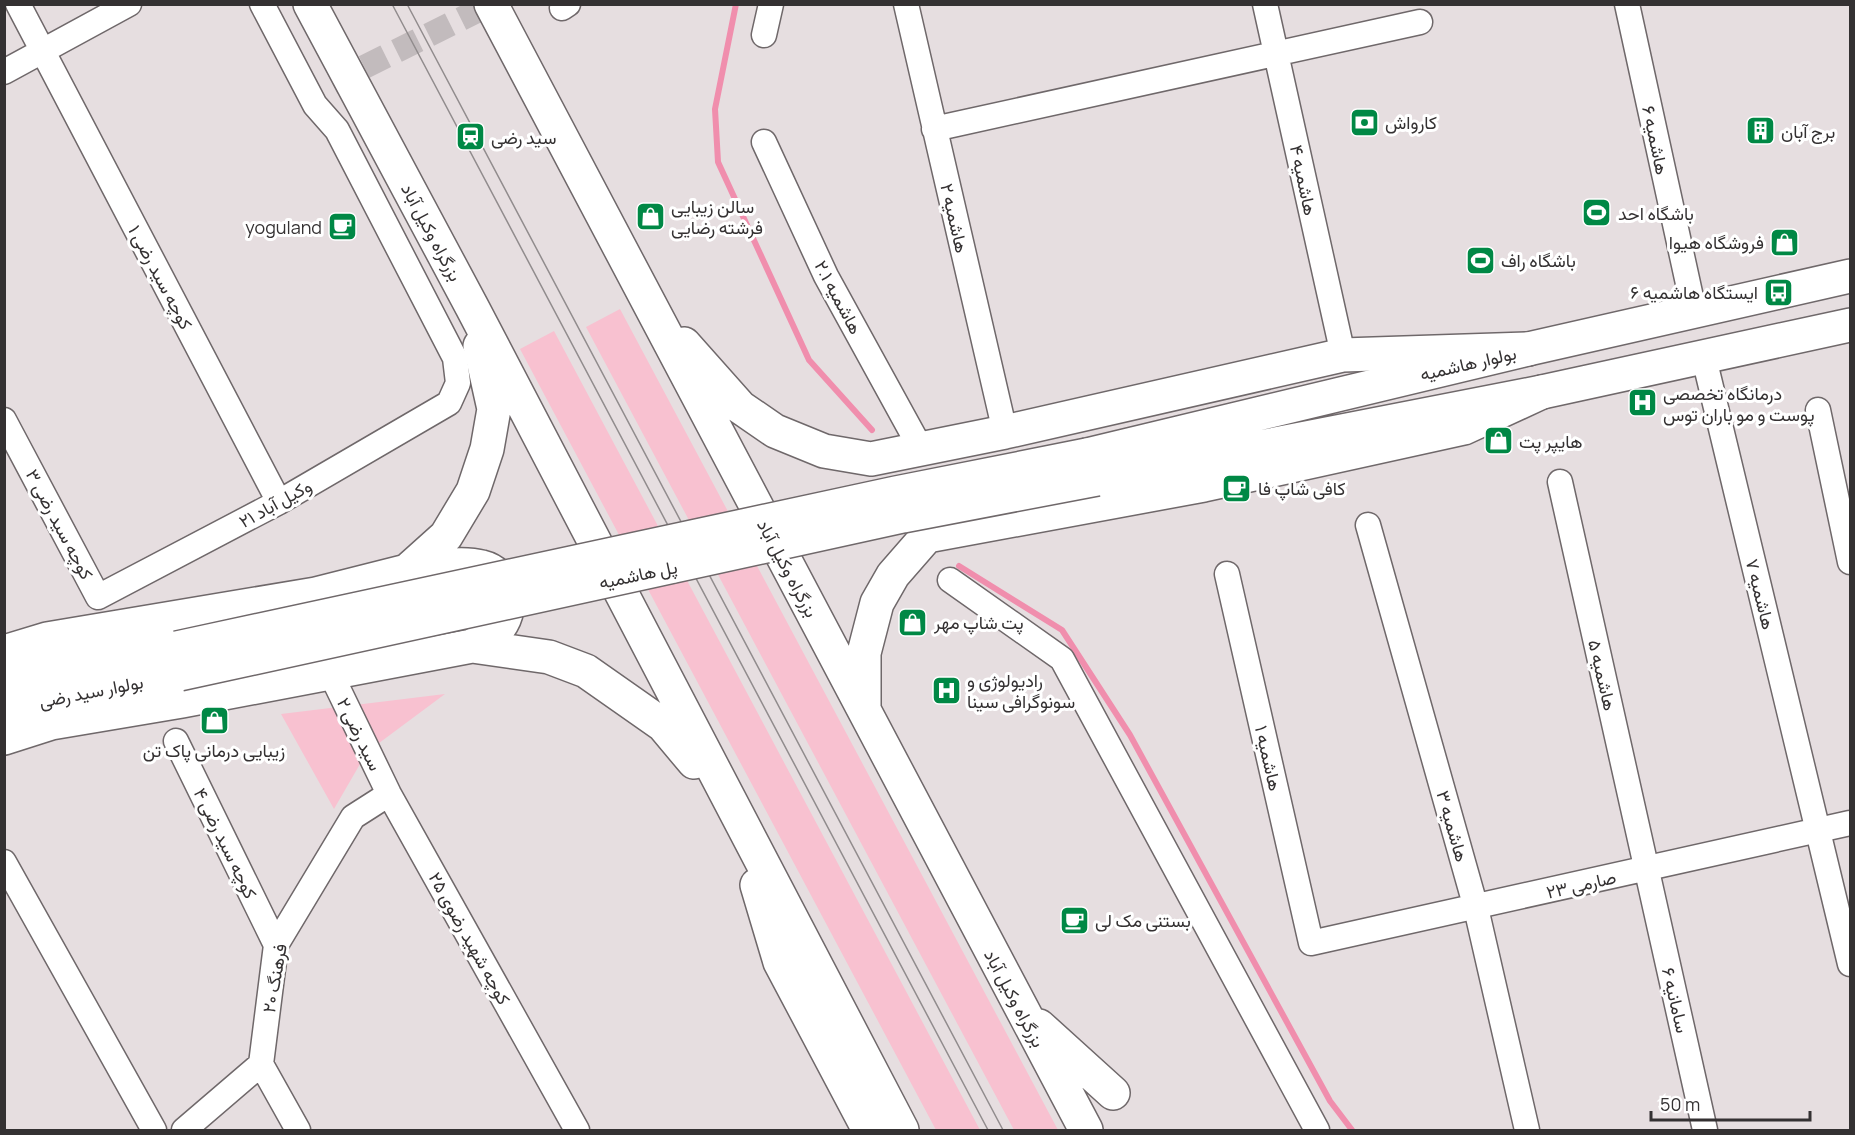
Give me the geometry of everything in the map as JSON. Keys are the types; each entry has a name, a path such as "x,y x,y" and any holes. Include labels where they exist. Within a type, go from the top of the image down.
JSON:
{"main road":[{"name":"بزرگراه وکیل آباد","path":"310,4 472,306 903,1131"},
{"name":"بزرگراه وکیل آباد","path":"491,4 1086,1131"},
{"name":"بولوار هاشمیه","path":"1092,467 1528,349 1851,276"},
{"path":"407,571 446,536 473,491 488,449 494,409 472,306"},
{"path":"650,306 740,407 776,431 824,451 871,459 1005,432 1343,355 1528,349"},
{"path":"1092,467 1542,392 1851,325"},
{"path":"871,459 863,475 861,493 866,510 877,524 892,534 927,536 1204,485 1464,428 1542,392"},
{"name":"پل هاشمیه","path":"178,661 896,493 1092,467"},
{"path":"864,712 864,653 877,603 893,575 927,536"},
{"path":"4,652 48,639 316,594 407,571 450,566 483,567 502,579 508,594 506,616 495,631 472,646"},
{"path":"4,738 51,723 331,674 472,646 549,657 586,671 663,725 735,812 780,962 869,1131"},
{"name":"بولوار سید رضی","path":"4,683 48,669 178,661"},
{"name":"بولوار سید رضی","path":"4,712 56,694 178,661"},
{"path":"1021,1011 1113,1093"}],"street":[{"name":"کوچه سید رضی ۱","path":"18,4 279,502"},
{"path":"4,72 129,4"},
{"name":"۲۱ وکیل آباد","path":"98,597 279,502 449,404 458,383 455,358 337,129 315,105 262,4"},
{"path":"764,35 771,4"},
{"name":"هاشمیه ۲","path":"906,4 1005,432"},
{"name":"هاشمیه ۴","path":"1265,4 1343,355"},
{"name":"هاشمیه ۶","path":"1627,4 1694,311"},
{"path":"934,129 1420,22"},
{"name":"هاشمیه ۲.۱","path":"764,142 826,276 921,449"},
{"name":"هاشمیه ۷","path":"1704,358 1851,964"},
{"path":"1818,410 1851,562"},
{"name":"کوچه سید رضی ۳","path":"4,420 98,597"},
{"name":"هاشمیه ۵","path":"1560,482 1647,869"},
{"name":"هاشمیه ۳","path":"1368,525 1476,908 1527,1131"},
{"name":"هاشمیه ۱","path":"1227,574 1311,943"},
{"path":"950,580 1062,659 1317,1131"},
{"name":"سید رضی ۲","path":"331,674 389,794"},
{"name":"کوچه سید رضی ۴","path":"176,741 276,945"},
{"name":"فرهنگ ۲۰","path":"261,1064 276,945 353,817 389,794"},
{"name":"کوچه شهید رضوی ۲۵","path":"389,794 577,1131"},
{"name":"صارمی ۲۳","path":"1311,943 1851,823"},
{"path":"4,862 154,1131"},
{"name":"سامانیه ۶","path":"1647,869 1705,1131"},
{"path":"184,1131 261,1064 297,1131"}],"shaded area":[{"path":"620,309 1058,1130 1014,1130 586,327"},
{"path":"554,331 980,1130 936,1130 520,349"},
{"path":"445,694 367,752 334,809 281,714"}],"waterway":[{"path":"736,4 715,109 718,162 809,360 872,430"},
{"path":"959,566 1062,630 1130,735 1330,1101 1352,1130"}],"tunnel":[{"path":"332,83 491,4"}],"tram line":[{"path":"392,4 988,1130"},
{"path":"407,4 1003,1130"}],"place":[{"name":"کارواش","path":"1364,122"},
{"name":"برج آبان","path":"1760,131"},
{"name":"سید رضی","path":"470,137"},
{"name":"باشگاه احد","path":"1597,213"},
{"name":"سالن زیبایی فرشته رضایی","path":"650,216"},
{"name":"yoguland","path":"343,227"},
{"name":"فروشگاه هیوا","path":"1785,242"},
{"name":"باشگاه راف","path":"1480,260"},
{"name":"ایستگاه هاشمیه ۶","path":"1779,292"},
{"name":"درمانگاه تخصصی پوست و مو باران توس","path":"1642,403"},
{"name":"هایپر پت","path":"1498,441"},
{"name":"کافی شاپ فا","path":"1237,488"},
{"name":"پت شاپ مهر","path":"913,622"},
{"name":"رادیولوژی و سونوگرافی سینا","path":"946,690"},
{"name":"زیبایی درمانی پاک تن","path":"214,721"},
{"name":"بستنی مک لی","path":"1074,920"}]}
